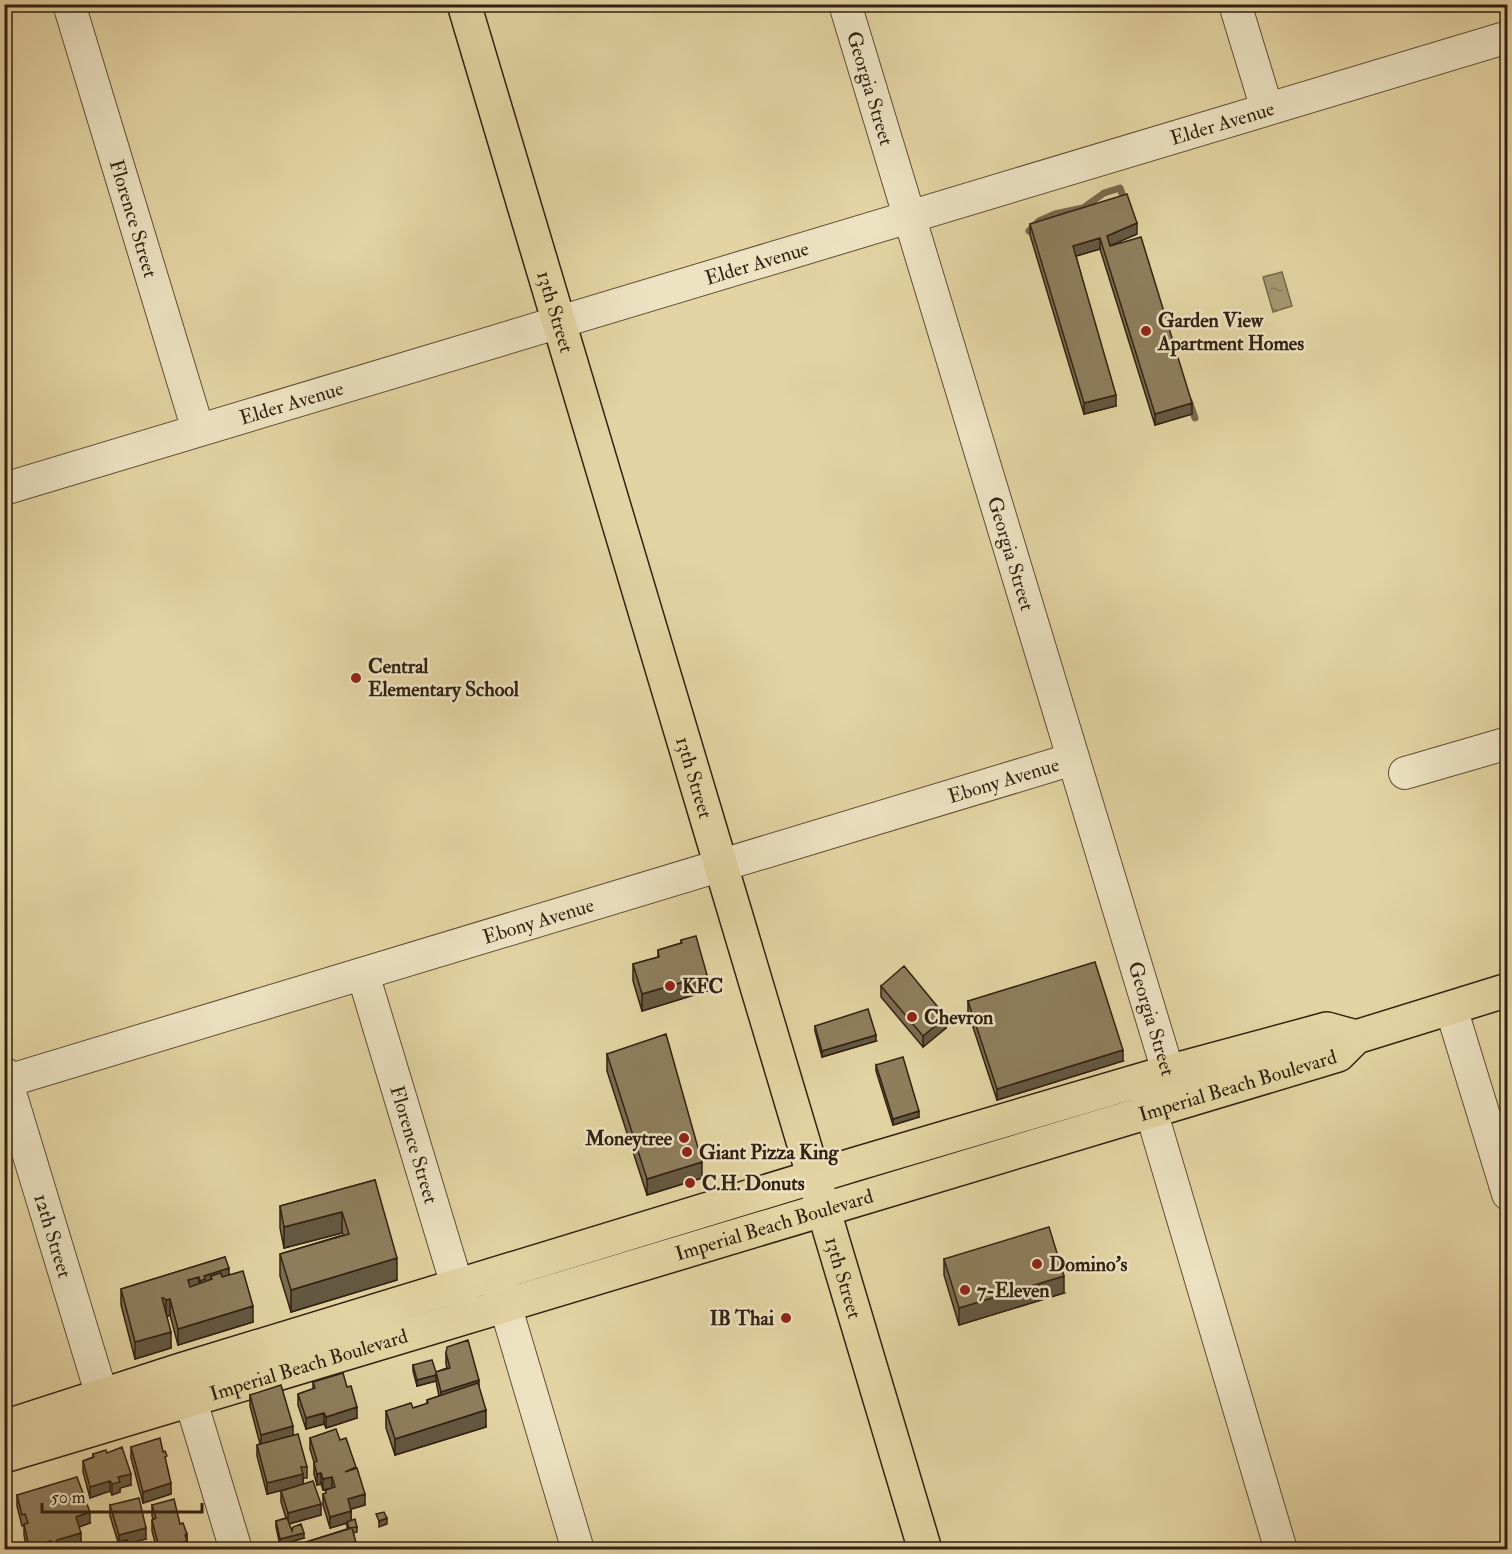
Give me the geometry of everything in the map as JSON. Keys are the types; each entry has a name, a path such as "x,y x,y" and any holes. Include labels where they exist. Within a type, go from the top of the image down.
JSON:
{"main road":[{"name":"13th Street","path":"464,4 925,1550"},
{"path":"1356,1037 1508,990"},
{"name":"Imperial Beach Boulevard","path":"4,1456 186,1385 462,1302 504,1305 1338,1055 1356,1037 1327,1029 1155,1076 815,1176 496,1274 462,1302"},
{"name":"Imperial Beach Boulevard","path":"4,1427 102,1396 186,1385"}],"street":[{"name":"Florence Street","path":"69,4 198,430"},
{"name":"Georgia Street","path":"845,4 1073,759 1281,1550"},
{"path":"1235,4 1267,109"},
{"name":"Elder Avenue","path":"4,489 1508,37"},
{"path":"1405,773 1508,743"},
{"name":"Ebony Avenue","path":"5,1079 363,974 1073,759"},
{"name":"Florence Street","path":"363,974 462,1302"},
{"path":"1451,1008 1508,1194"},
{"name":"12th Street","path":"5,1079 102,1396"},
{"path":"496,1274 578,1550"},
{"path":"186,1385 236,1550"}],"water":[{"path":"1282,272 1292,306 1273,312 1263,277"}],"building":[{"name":"Garden View Apartment Homes","path":"1127,194 1137,223 1107,236 1110,246 1141,237 1192,403 1155,414 1100,238 1073,246 1116,395 1084,403 1030,224"},
{"path":"696,936 707,975 642,994 633,964 659,957 658,950"},
{"path":"1095,962 1123,1050 997,1089 968,1001"},
{"path":"904,966 946,1017 923,1036 881,986"},
{"path":"868,1009 876,1035 822,1051 815,1026"},
{"path":"666,1034 702,1162 647,1179 607,1054"},
{"path":"903,1057 919,1111 893,1119 876,1065"},
{"path":"375,1180 397,1258 291,1290 280,1254 349,1234 342,1212 284,1227 280,1206"},
{"path":"1049,1227 1064,1276 959,1308 944,1259"},
{"path":"225,1257 229,1268 204,1276 205,1279 200,1281 199,1277 188,1280 190,1287 212,1279 211,1276 221,1273 222,1277 243,1271 253,1306 178,1329 170,1299 162,1298 171,1332 135,1342 121,1289"},
{"path":"468,1340 479,1380 441,1392 436,1372 450,1368 446,1353 447,1347"},
{"path":"432,1360 436,1375 417,1380 413,1365"},
{"path":"343,1373 347,1387 351,1386 357,1407 326,1417 324,1413 306,1418 298,1394 315,1388 313,1382"},
{"path":"478,1383 486,1410 395,1439 386,1411 411,1403 413,1408 428,1403 427,1400"},
{"path":"281,1385 293,1426 261,1435 250,1395"},
{"path":"336,1429 340,1440 346,1438 356,1467 345,1472 357,1468 365,1494 348,1499 351,1511 330,1517 323,1494 326,1490 335,1487 332,1477 323,1479 321,1473 317,1474 314,1463 317,1461 310,1438"},
{"path":"298,1434 307,1467 301,1467 303,1474 267,1483 257,1445"},
{"path":"160,1438 163,1452 165,1451 167,1456 165,1457 171,1483 143,1492 131,1447"},
{"path":"122,1447 131,1474 118,1477 120,1482 112,1484 110,1481 90,1487 83,1461 94,1457 93,1454 106,1450 107,1453"},
{"path":"77,1477 90,1512 76,1517 81,1533 57,1540 58,1543 52,1544 51,1541 29,1547 24,1524 28,1523 25,1514 22,1515 17,1495"},
{"path":"313,1481 321,1504 288,1513 281,1491"},
{"path":"139,1498 146,1528 119,1535 110,1505"},
{"path":"174,1499 180,1524 183,1523 187,1534 185,1535 187,1541 159,1547 152,1520 156,1518 152,1505"},
{"path":"384,1512 387,1518 379,1521 376,1514"},
{"path":"287,1518 292,1531 293,1527 301,1524 304,1533 280,1539 276,1521"},
{"path":"355,1519 357,1527 349,1528 347,1522"},
{"path":"352,1528 358,1550 291,1550 290,1547"},
{"path":"127,1540 130,1550 111,1550 109,1544"}],"waterway":[{"path":"1029,231 1039,221 1055,214 1083,208 1104,193 1120,188 1125,202"},
{"path":"1189,401 1195,418"}],"place":[{"name":"Garden View Apartment Homes","path":"1146,331"},
{"name":"Central Elementary School","path":"356,678"},
{"name":"KFC","path":"670,986"},
{"name":"Chevron","path":"912,1017"},
{"name":"Moneytree","path":"684,1138"},
{"name":"Giant Pizza King","path":"687,1152"},
{"name":"C.H. Donuts","path":"690,1183"},
{"name":"Domino's","path":"1037,1264"},
{"name":"7-Eleven","path":"965,1290"},
{"name":"IB Thai","path":"786,1318"}]}
